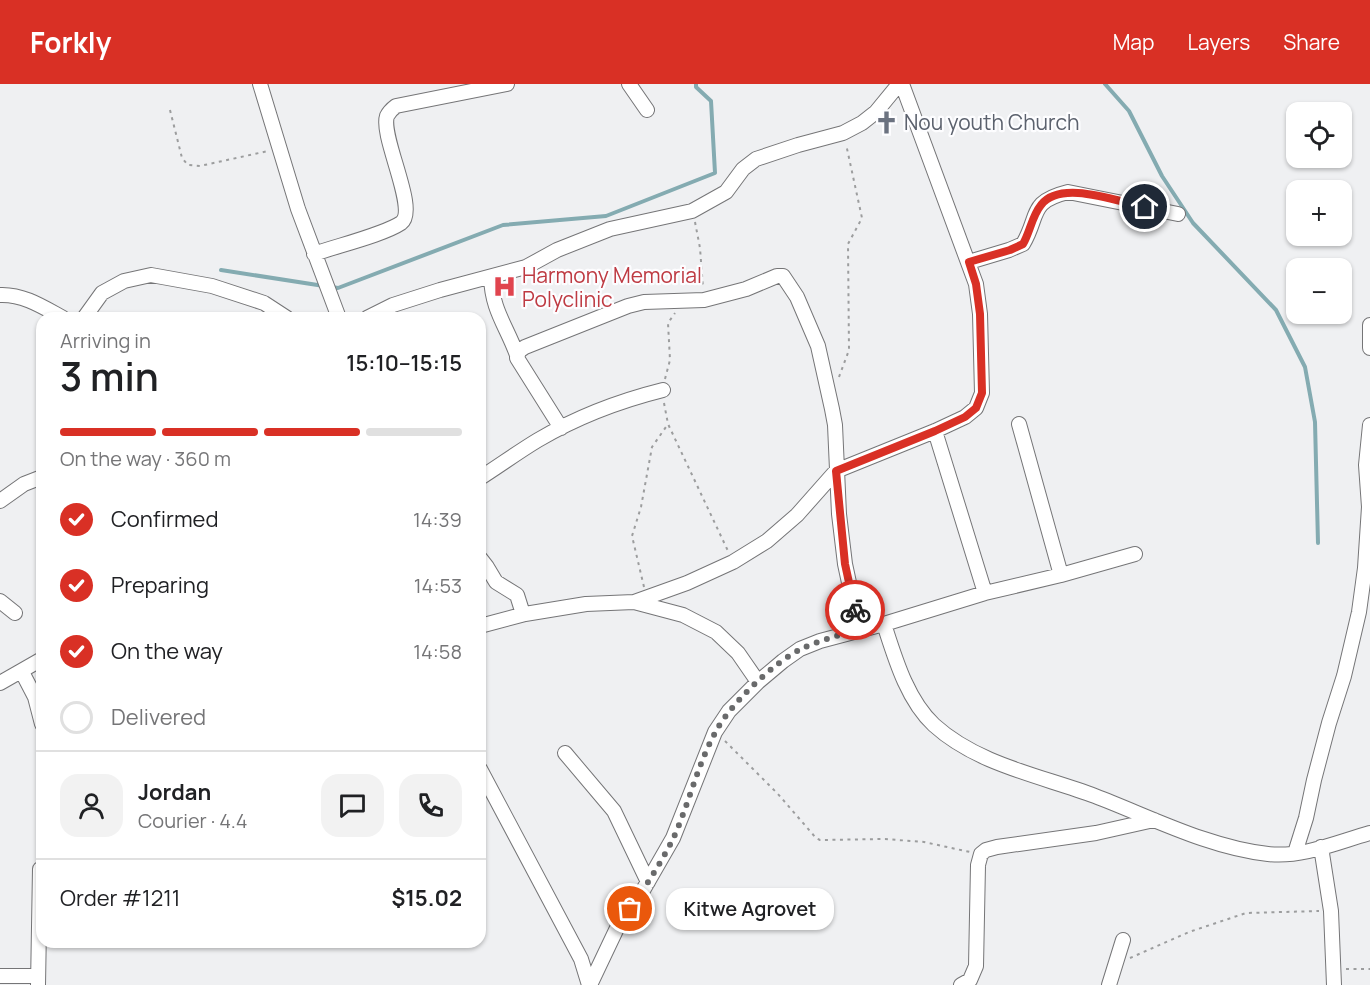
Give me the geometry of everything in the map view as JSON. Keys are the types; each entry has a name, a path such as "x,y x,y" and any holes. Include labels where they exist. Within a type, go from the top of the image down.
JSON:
{"street":[{"path":"260,84 314,254 337,312"},
{"path":"314,254 387,230 405,218 406,211 386,124 388,113 396,106 507,84"},
{"path":"629,84 647,110"},
{"path":"379,312 393,305 440,290 526,267 557,250 610,229 692,211 719,198 732,186 744,169 756,159 843,133 876,112 901,84 976,284 980,314 982,393 976,408 965,417 935,431 836,471 797,515 767,541 733,562 687,583 634,602"},
{"path":"969,262 1023,244 1042,203 1052,196 1068,192 1089,194 1178,214"},
{"path":"88,312 102,293 124,281 151,275 212,286 264,303 278,312"},
{"path":"517,354 525,347 628,306 644,302 704,300 783,276 797,297 818,346 835,425 836,471 845,564 859,629"},
{"path":"491,277 492,299 496,312 508,331 517,358 561,428"},
{"path":"0,295 23,298 51,312"},
{"path":"1370,325 1370,348"},
{"path":"486,474 537,440 561,428 599,410 637,396 663,390"},
{"path":"1019,424 1061,575"},
{"path":"1295,853 1329,723 1344,676 1359,612 1365,568 1369,507 1370,425"},
{"path":"935,431 985,593"},
{"path":"0,501 24,484 36,479"},
{"path":"590,985 618,926 648,882 673,838 715,732 729,711 758,682 800,649 820,641 985,593 1135,554"},
{"path":"486,567 496,582 517,595 523,614"},
{"path":"0,601 15,613"},
{"path":"486,624 523,614 586,604 634,602 683,615 716,632 738,653 758,682"},
{"path":"884,624 899,669 914,699 933,724 968,749 999,763 1226,846 1269,854 1295,853 1370,833"},
{"path":"0,683 36,663"},
{"path":"22,672 36,701"},
{"path":"565,753 614,812 648,882"},
{"path":"486,780 581,959 590,985"},
{"path":"961,985 970,980 976,966 978,865 981,854 997,847 1096,833 1154,820"},
{"path":"1321,847 1331,911 1334,985"},
{"path":"1109,985 1123,940"},
{"path":"0,976 38,981 39,948"}],"path":[{"path":"170,110 182,159 188,165 200,166 280,147"},
{"path":"838,378 844,368 849,350 848,244 862,218 843,133"},
{"path":"692,211 700,248 704,300"},
{"path":"686,301 668,323 670,360 663,390 668,424 722,533 733,562"},
{"path":"647,596 640,576 632,536 652,447 668,424"},
{"path":"715,732 748,762 820,840 885,839 924,842 981,854"},
{"path":"1115,965 1189,932 1246,913 1331,911"},
{"path":"1334,969 1370,969"}],"waterway":[{"path":"332,287 338,288 503,225 606,216 715,173 711,101 696,87 696,84"},
{"path":"1105,84 1129,111 1162,176 1193,223 1276,310 1305,367 1315,422 1318,543"},
{"path":"221,270 324,286"}],"way so far":[{"path":"630,909 660,863 673,838 715,732 729,711 758,682 800,649 859,629 855,610"}],"place":[{"name":"Nou youth Church","path":"886,122"},
{"name":"Harmony Memorial Polyclinic","path":"504,287"},
{"name":"Kitwe Agrovet","path":"630,909"}],"route":[{"path":"855,610 845,564 836,471 883,450 935,431 965,417 976,408 982,393 980,314 976,284 969,262 1023,244 1042,203 1052,196 1068,192 1089,194 1145,207"}]}
